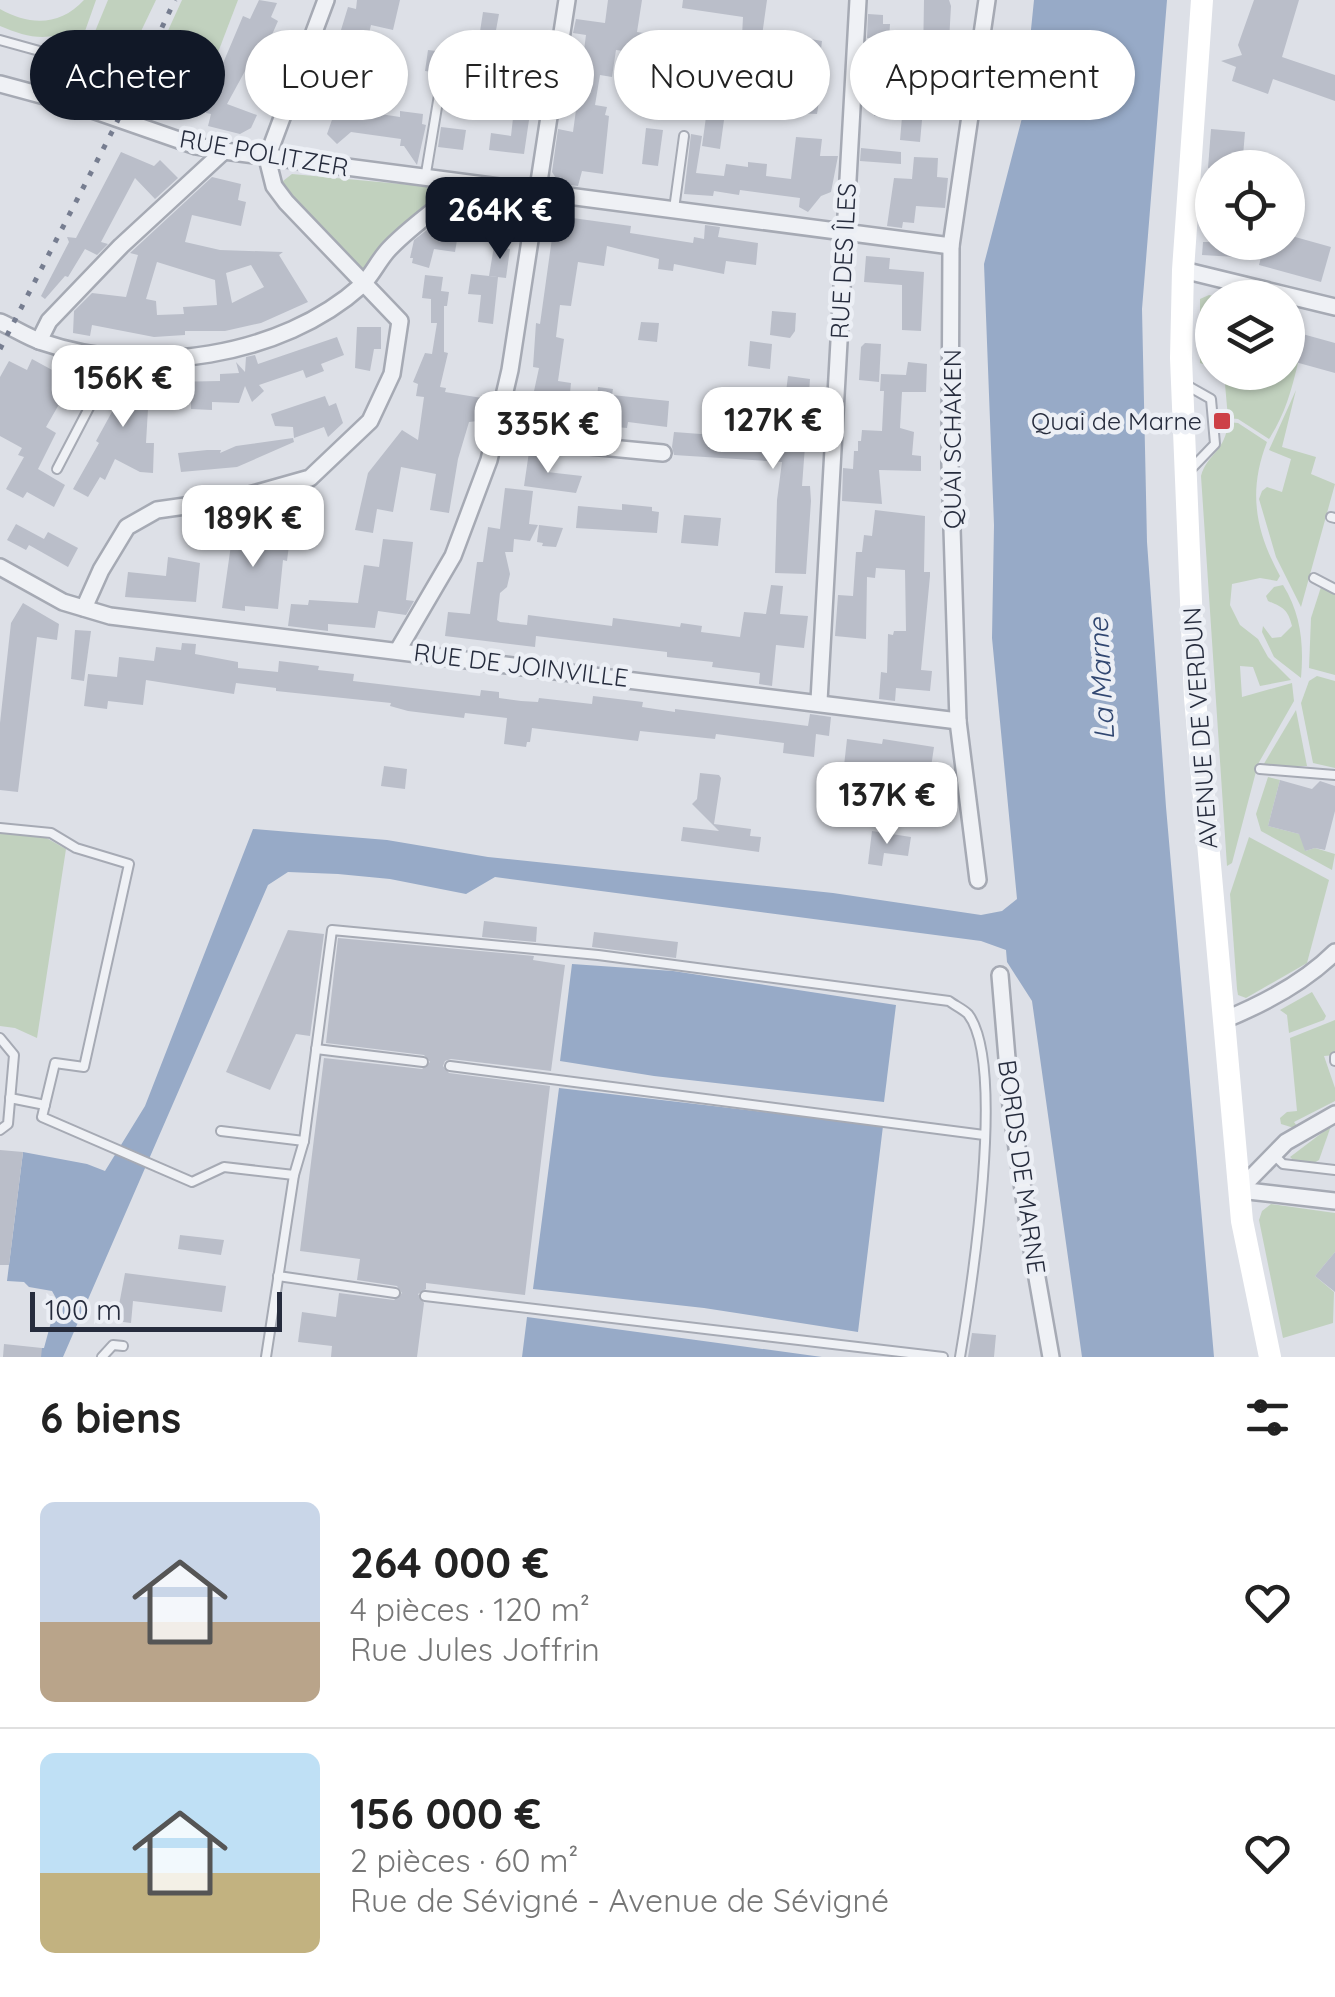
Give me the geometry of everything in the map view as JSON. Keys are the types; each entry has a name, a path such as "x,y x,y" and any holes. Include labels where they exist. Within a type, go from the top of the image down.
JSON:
{"street":[{"path":"84,608 127,527 157,510 235,499 310,478 370,421 392,374 400,320 274,186 267,158 326,0"},
{"path":"398,650 454,556 494,437 510,370 567,0"},
{"name":"RUE DES ÎLES","path":"820,702 858,0"},
{"name":"QUAI SCHAKEN","path":"978,880 958,721 950,464 952,246 987,0"},
{"name":"AVENUE DE VERDUN","path":"1202,0 1195,185 1183,270 1182,383 1195,698 1242,1221 1270,1357"},
{"name":"RUE POLITZER","path":"0,84 78,104 196,146 224,151 952,246"},
{"path":"39,341 49,321 85,284 224,151"},
{"path":"0,322 39,341 115,357 171,357 241,348 312,320 364,283 389,248 467,184"},
{"path":"1183,270 1335,307"},
{"path":"494,437 662,453"},
{"name":"RUE DE JOINVILLE","path":"0,567 63,602 110,616 958,721"},
{"path":"1224,1020 1268,999 1320,967 1335,952"},
{"name":"BORDS DE MARNE","path":"1000,975 1013,1125 1051,1357"},
{"path":"1239,1190 1303,1130 1335,1114"},
{"path":"1239,1190 1335,1202"}],"lane":[{"path":"0,40 30,49"},
{"path":"426,179 435,120"},
{"path":"674,209 684,136"},
{"path":"57,469 115,357"},
{"path":"1314,578 1335,589"},
{"path":"1260,769 1335,775"},
{"path":"0,828 51,833 76,848 129,864 84,1067 55,1063 42,1117 192,1182 224,1167 294,1175"},
{"path":"266,1357 294,1175 304,1141 332,930 598,955 949,1001 968,1015 978,1042 986,1088 979,1246 960,1357"},
{"path":"0,1038 14,1055 8,1124 0,1130"},
{"path":"316,1049 423,1062"},
{"path":"450,1066 984,1135"},
{"path":"10,1098 45,1104"},
{"path":"221,1131 304,1141"},
{"path":"1274,1154 1283,1164 1335,1170"},
{"path":"278,1276 396,1293"},
{"path":"424,1296 943,1357"},
{"path":"102,1357 113,1344 123,1346"}],"green space":[{"path":"84,0 96,0 85,30 30,30 30,36 0,26 0,9 44,21 75,9"},
{"path":"108,0 156,0 142,30 96,30"},
{"path":"182,0 238,0 225,34 225,30 168,30"},
{"path":"292,174 434,187 439,197 360,271 282,187"},
{"path":"1226,390 1290,390 1269,439 1238,419 1228,418"},
{"path":"1296,390 1282,447 1316,457 1311,474 1335,484 1301,607 1276,557 1259,499 1267,487 1282,492 1291,459 1269,450"},
{"path":"1228,422 1238,423 1267,442 1258,477 1257,510 1265,543 1280,576 1277,581 1260,578 1232,584 1230,605 1240,625 1258,639 1268,657 1291,680 1260,686 1253,667 1240,666 1242,697 1292,683 1294,701 1258,764 1232,863 1227,866 1201,476 1224,440"},
{"path":"1283,585 1300,630 1301,678 1274,657 1262,632 1263,626 1272,638 1281,637 1292,626 1286,612 1266,596 1274,587"},
{"path":"1321,587 1335,595 1335,675 1309,668 1311,618"},
{"path":"1317,676 1335,681 1335,768 1313,763 1301,703 1309,681"},
{"path":"1296,710 1307,766 1262,767"},
{"path":"1268,777 1280,780 1268,826 1303,835 1305,851 1315,848 1335,854 1332,870 1261,831 1256,814"},
{"path":"0,830 41,835 66,849 37,1038 0,1026"},
{"path":"1249,837 1329,880 1307,963 1246,998 1238,995 1237,989 1230,894"},
{"path":"1312,992 1326,1016 1324,1020 1289,1033 1287,1015 1280,1010"},
{"path":"1335,1020 1335,1055 1324,1056 1335,1088 1335,1101 1294,1122 1294,1128 1281,1124 1280,1118 1287,1112 1297,1111 1290,1038"},
{"path":"1331,1126 1319,1160 1304,1163 1290,1157"},
{"path":"1271,1204 1335,1213 1335,1252 1315,1276 1334,1292 1333,1323 1283,1338 1259,1220"}],"water":[{"name":"La Marne","path":"1034,0 1167,0 1142,309 1147,542 1214,1357 1082,1357 1032,1001 1007,962 1006,950 981,941 495,877 466,894 390,879 288,872 268,885 63,1357 38,1357 57,1300 52,1291 7,1281 23,1152 105,1171 145,1106 253,829 387,840 488,857 833,893 981,915 1002,911 1017,899 992,638 994,525 984,264 1021,120 1135,120 1135,30 1031,30"},
{"path":"572,964 673,971 896,1005 884,1102 654,1076 560,1061"},
{"path":"559,1088 883,1126 858,1332 704,1308 533,1289"},
{"path":"527,1317 822,1357 522,1357"}],"building":[{"path":"259,0 277,3 271,17 278,21 274,30 245,30 245,71 227,104 245,111 245,120 255,120 251,128 240,134 208,126 210,120 225,120 225,59 243,16 250,19"},
{"path":"357,0 400,0 393,30 371,25 370,30 341,30 348,7 356,9"},
{"path":"608,0 642,0 637,30 614,30 612,77 600,75 595,105 607,107 605,115 609,116 603,174 582,171 578,186 560,184 552,172 558,129 573,132 575,120 594,120 594,30 574,30 576,19 605,23"},
{"path":"683,0 767,0 763,30 742,30 743,17 682,8"},
{"path":"924,0 949,0 950,30 923,30"},
{"path":"1254,0 1299,0 1282,57 1335,75 1335,101 1273,79 1268,94 1232,81 1236,67 1221,61 1242,55 1238,45"},
{"path":"483,12 499,14 496,30 480,30"},
{"path":"868,14 883,15 883,24 890,24 890,30 867,30"},
{"path":"408,112 423,114 422,124 426,125 417,165 400,146 401,139 351,132 337,144 327,134 332,120 408,120"},
{"path":"513,120 529,120 524,154 489,150 491,133 511,136"},
{"path":"706,120 724,120 720,149 702,146"},
{"path":"902,120 922,120 920,142 900,140"},
{"path":"441,127 466,130 463,150 438,147"},
{"path":"646,128 663,130 658,166 642,164"},
{"path":"1211,129 1245,132 1244,150 1209,150"},
{"path":"691,134 702,136 696,173 724,176 726,164 748,167 748,162 767,164 766,176 791,179 796,137 822,139 820,156 838,156 831,192 821,196 808,212 799,207 800,198 740,190 739,195 714,191 713,196 684,194"},
{"path":"861,148 901,152 901,164 860,161"},
{"path":"121,152 154,166 160,160 178,178 155,199 135,178 101,242 108,244 97,255 85,249 68,277 45,299 41,296 69,242 67,237 76,238"},
{"path":"914,157 938,158 937,177 948,178 945,208 916,206 914,223 903,222 902,228 887,226 894,178 912,179"},
{"path":"212,177 241,184 238,200 246,202 241,226 192,215 185,242 220,250 283,252 279,255 308,302 261,323 225,331 185,331 185,335 154,337 92,325 90,336 73,333 74,311 92,293 126,297 138,255 130,253","holes":["157,262 215,280 217,305 183,307 184,314 157,315 156,301 146,299","251,265 264,287 232,303 226,273"]},
{"path":"472,202 507,211 503,241 458,234 455,252 434,249 429,268 412,263 414,240"},
{"path":"558,216 631,226 630,233 693,243 694,237 704,239 705,225 720,227 718,237 758,243 756,265 726,261 724,274 674,264 673,271 658,269 659,259 607,246 604,266 578,262 571,306 560,305 556,337 564,339 558,381 571,383 569,403 562,402 556,432 526,428 539,368 533,367 536,323 540,324"},
{"path":"1305,240 1331,247 1321,282 1259,265 1260,260 1305,260"},
{"path":"494,246 510,249 506,278 489,276"},
{"path":"866,256 890,258 889,269 924,272 921,331 902,330 902,285 864,282"},
{"path":"471,274 498,277 493,324 478,322 481,295 468,294"},
{"path":"425,275 443,277 441,291 449,292 444,306 444,352 448,353 440,387 446,388 445,392 482,398 478,421 469,422 449,513 430,510 436,474 401,467 393,512 377,509 373,533 355,530 368,473 402,430 418,440 424,397 416,396 418,384 413,382 425,353 432,354 437,323 431,323 431,299 422,298"},
{"path":"772,311 796,313 795,331 790,338 770,335"},
{"path":"641,322 659,323 657,342 638,340"},
{"path":"357,327 381,327 381,349 374,349 370,371 355,368"},
{"path":"1305,335 1335,343 1335,373 1305,365"},
{"path":"337,337 344,355 321,364 324,371 306,378 303,370 259,385 264,391 252,402 245,386 239,403 212,402 212,410 191,409 191,402 171,402 168,382 220,381 220,374 239,373 236,362 245,372 246,357 255,355 258,364"},
{"path":"750,341 772,344 770,369 748,366"},
{"path":"865,343 881,344 879,382 859,380 861,347"},
{"path":"32,359 54,371 58,363 96,377 89,392 70,385 46,427 56,433 38,469 65,485 54,507 27,492 23,498 6,489 24,457 18,455 22,448 0,436 0,377 9,361 27,370"},
{"path":"908,362 927,364 926,392 902,392 900,428 914,432 912,455 921,456 921,471 879,470 882,504 842,501 843,468 853,469 854,451 858,451 862,430 882,431 881,374 906,375"},
{"path":"119,369 146,370 145,381 156,381 155,409 148,409 146,443 154,443 153,473 140,472 115,459 105,480 100,477 88,497 73,489 113,410 101,404"},
{"path":"788,376 810,379 802,486 810,486 811,501 806,574 775,573 782,462 674,455 672,447 674,432 780,440"},
{"path":"598,387 613,389 612,395 669,401 667,427 628,422 627,428 595,425"},
{"path":"325,396 329,406 336,403 343,423 328,437 324,427 294,438 293,427 275,426 271,414"},
{"path":"293,438 294,442 237,467 181,472 178,453 221,450 220,453 236,446"},
{"path":"529,452 549,454 547,472 582,476 576,493 524,486"},
{"path":"505,488 533,491 529,524 538,525 530,541 514,539 513,552 505,552 510,574 507,587 500,593 500,622 527,625 528,615 612,626 613,618 702,626 701,632 740,637 744,612 766,614 771,585 783,586 780,614 808,616 804,648 776,645 772,686 759,684 760,673 667,657 667,652 536,636 535,647 445,636 448,612 470,614 477,562 483,562 488,527 500,529"},
{"path":"622,504 652,507 652,511 659,512 657,533 576,528 578,506 622,510"},
{"path":"875,510 925,516 924,572 930,572 930,576 921,670 932,671 930,691 896,688 895,701 879,699 881,672 887,673 888,634 906,631 905,570 876,568 875,578 867,577 866,639 835,636 838,595 853,596 856,552 862,552 864,535 872,536"},
{"path":"684,515 721,518 718,546 681,543"},
{"path":"301,516 322,519 319,538 298,536"},
{"path":"16,524 44,539 48,532 78,548 68,567 29,545 26,550 7,540"},
{"path":"539,525 563,528 556,547 537,542"},
{"path":"219,529 265,533 264,541 289,545 287,561 283,560 278,609 222,608 231,545 218,543"},
{"path":"383,539 413,542 406,600 414,601 406,615 378,611 375,628 328,624 328,631 288,626 291,604 308,605 309,600 358,603 364,565 379,567"},
{"path":"168,557 200,563 196,602 125,597 128,572 166,576"},
{"path":"23,603 59,624 57,640 37,637 18,792 0,790 0,723 11,623"},
{"path":"75,630 91,631 84,681 71,679"},
{"path":"182,643 196,644 195,654 238,662 238,668 278,672 279,661 354,674 353,681 480,696 481,690 499,692 499,698 521,701 538,702 539,698 592,704 593,696 643,702 642,707 675,712 808,726 810,714 831,717 829,736 816,734 814,757 783,753 784,743 716,734 715,739 640,731 638,741 532,728 526,747 504,744 507,718 465,713 464,718 408,711 390,706 391,703 236,683 234,694 146,680 143,705 108,701 107,709 84,706 88,674 117,677 119,657 154,661 156,647 181,650"},
{"path":"847,739 882,744 883,739 934,747 930,774 917,773 918,767 893,764 871,764 871,769 844,766"},
{"path":"384,766 407,769 405,789 381,786"},
{"path":"700,773 721,778 714,824 751,829 750,836 761,837 759,852 681,841 683,827 719,831 692,804 697,799"},
{"path":"1280,780 1312,789 1320,781 1335,786 1335,811 1325,850 1305,851 1299,834 1268,826"},
{"path":"872,831 911,837 908,856 884,853 882,866 868,864"},
{"path":"484,921 537,927 536,942 482,937"},
{"path":"288,930 324,934 310,1036 296,1034 270,1090 226,1072"},
{"path":"594,932 678,942 676,958 592,947"},
{"path":"338,938 534,956 533,960 565,965 551,1071 451,1059 443,1066 449,1073 550,1086 525,1295 426,1283 426,1289 418,1294 424,1303 417,1357 331,1357 332,1346 298,1342 302,1312 336,1317 339,1293 394,1300 402,1293 397,1286 357,1280 360,1259 300,1251 324,1058 422,1069 430,1062 424,1055 326,1043"},
{"path":"0,1150 23,1152 9,1265 0,1265"},
{"path":"180,1235 224,1240 221,1255 178,1249"},
{"path":"1335,1252 1335,1292 1315,1276"},
{"path":"125,1273 226,1286 222,1312 133,1301 131,1323 116,1321"},
{"path":"972,1333 996,1335 994,1357 968,1357"},
{"path":"4,1344 42,1348 41,1357 3,1357"}],"railway":[{"path":"0,349 175,0"}],"place":[{"name":"Quai de Marne","path":"1222,421"}]}
